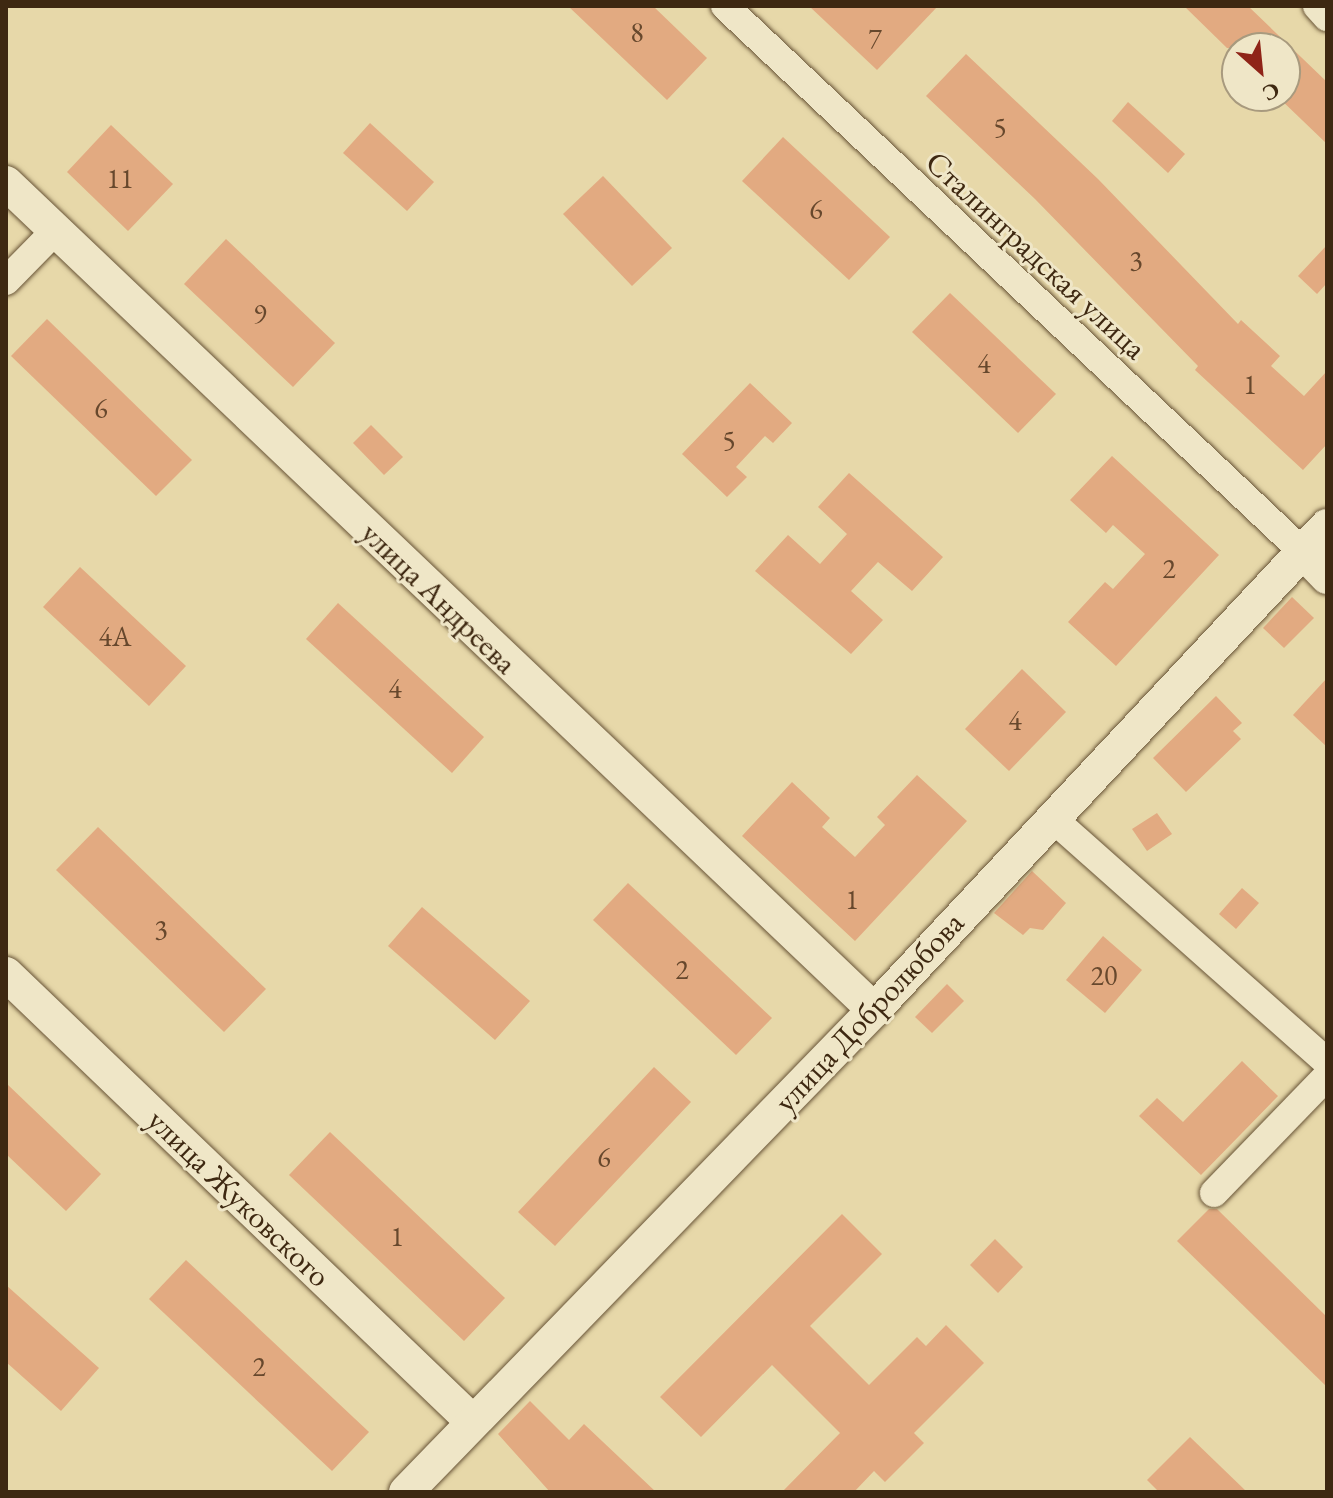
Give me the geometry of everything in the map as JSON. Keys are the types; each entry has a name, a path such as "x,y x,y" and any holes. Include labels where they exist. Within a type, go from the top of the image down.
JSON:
{"street":[{"name":"Сталинградская улица","path":"725,6 1303,552"},
{"path":"1317,6 1327,17"},
{"name":"улица Андреева","path":"6,183 874,1010"},
{"path":"6,281 54,232"},
{"name":"улица Добролюбова","path":"406,1492 874,1010 1051,817 1327,526"},
{"path":"1303,552 1327,577"},
{"path":"1051,817 1327,1062"},
{"name":"улица Жуковского","path":"6,974 473,1422"},
{"path":"1214,1193 1327,1076"}],"building":[{"path":"568,6 653,6 707,58 667,100"},
{"path":"809,6 938,6 877,70"},
{"path":"1184,6 1248,6 1275,32 1221,32 1221,42"},
{"path":"966,54 1098,179 1238,324 1241,320 1280,356 1271,366 1304,396 1327,371 1327,444 1303,470 1195,370 1198,366 1035,199 926,96"},
{"path":"1301,57 1327,82 1327,144 1294,112 1301,112"},
{"path":"1128,102 1185,154 1168,173 1112,121"},
{"path":"370,123 434,182 407,211 343,153"},
{"path":"111,125 173,184 128,231 67,172"},
{"path":"783,137 890,237 849,280 742,181"},
{"path":"603,176 672,248 632,286 563,214"},
{"path":"226,239 335,343 293,387 184,284"},
{"path":"1327,245 1327,283 1317,294 1298,276"},
{"path":"950,293 1056,394 1018,433 912,332"},
{"path":"47,319 192,460 156,496 11,356"},
{"path":"750,383 792,423 773,443 765,436 736,467 747,477 727,497 682,454"},
{"path":"371,425 403,457 384,475 353,443"},
{"path":"1112,456 1219,555 1116,666 1068,622 1105,582 1113,589 1145,554 1113,525 1106,533 1070,500"},
{"path":"849,473 943,557 912,591 878,562 851,591 883,620 851,654 755,571 788,535 820,564 847,534 818,507"},
{"path":"80,567 186,666 149,706 43,607"},
{"path":"1292,597 1314,618 1284,648 1263,628"},
{"path":"338,603 484,737 452,773 306,639"},
{"path":"1022,669 1066,712 1009,771 965,729"},
{"path":"1327,678 1327,747 1293,715"},
{"path":"1216,696 1242,723 1233,731 1241,739 1186,792 1153,758"},
{"path":"917,775 967,821 855,941 742,836 792,782 830,818 822,827 855,857 885,825 877,817"},
{"path":"1157,813 1172,834 1147,851 1132,829"},
{"path":"98,827 266,989 224,1032 56,870"},
{"path":"1032,871 1066,903 1043,930 1030,928 1023,935 994,913"},
{"path":"628,883 772,1018 736,1055 593,920"},
{"path":"1242,888 1259,903 1236,929 1219,914"},
{"path":"422,907 530,1001 495,1040 388,946"},
{"path":"1103,936 1142,970 1105,1013 1066,980"},
{"path":"947,984 964,1001 932,1033 915,1017"},
{"path":"1242,1061 1278,1096 1201,1175 1139,1116 1157,1098 1183,1122"},
{"path":"654,1067 691,1102 555,1246 518,1212"},
{"path":"6,1083 101,1174 66,1211 6,1154"},
{"path":"330,1132 505,1298 464,1341 289,1175"},
{"path":"1209,1209 1217,1209 1327,1317 1327,1387 1177,1241"},
{"path":"842,1214 882,1254 810,1326 869,1385 917,1337 926,1346 946,1325 984,1363 914,1433 924,1443 885,1482 874,1471 854,1492 782,1492 840,1433 772,1365 701,1437 660,1397"},
{"path":"995,1239 1023,1267 998,1293 970,1265"},
{"path":"186,1260 369,1432 332,1471 149,1299"},
{"path":"6,1285 99,1368 61,1411 6,1362"},
{"path":"530,1401 569,1440 584,1424 656,1492 550,1492 498,1434"},
{"path":"1190,1437 1247,1492 1159,1492 1147,1480"}]}
